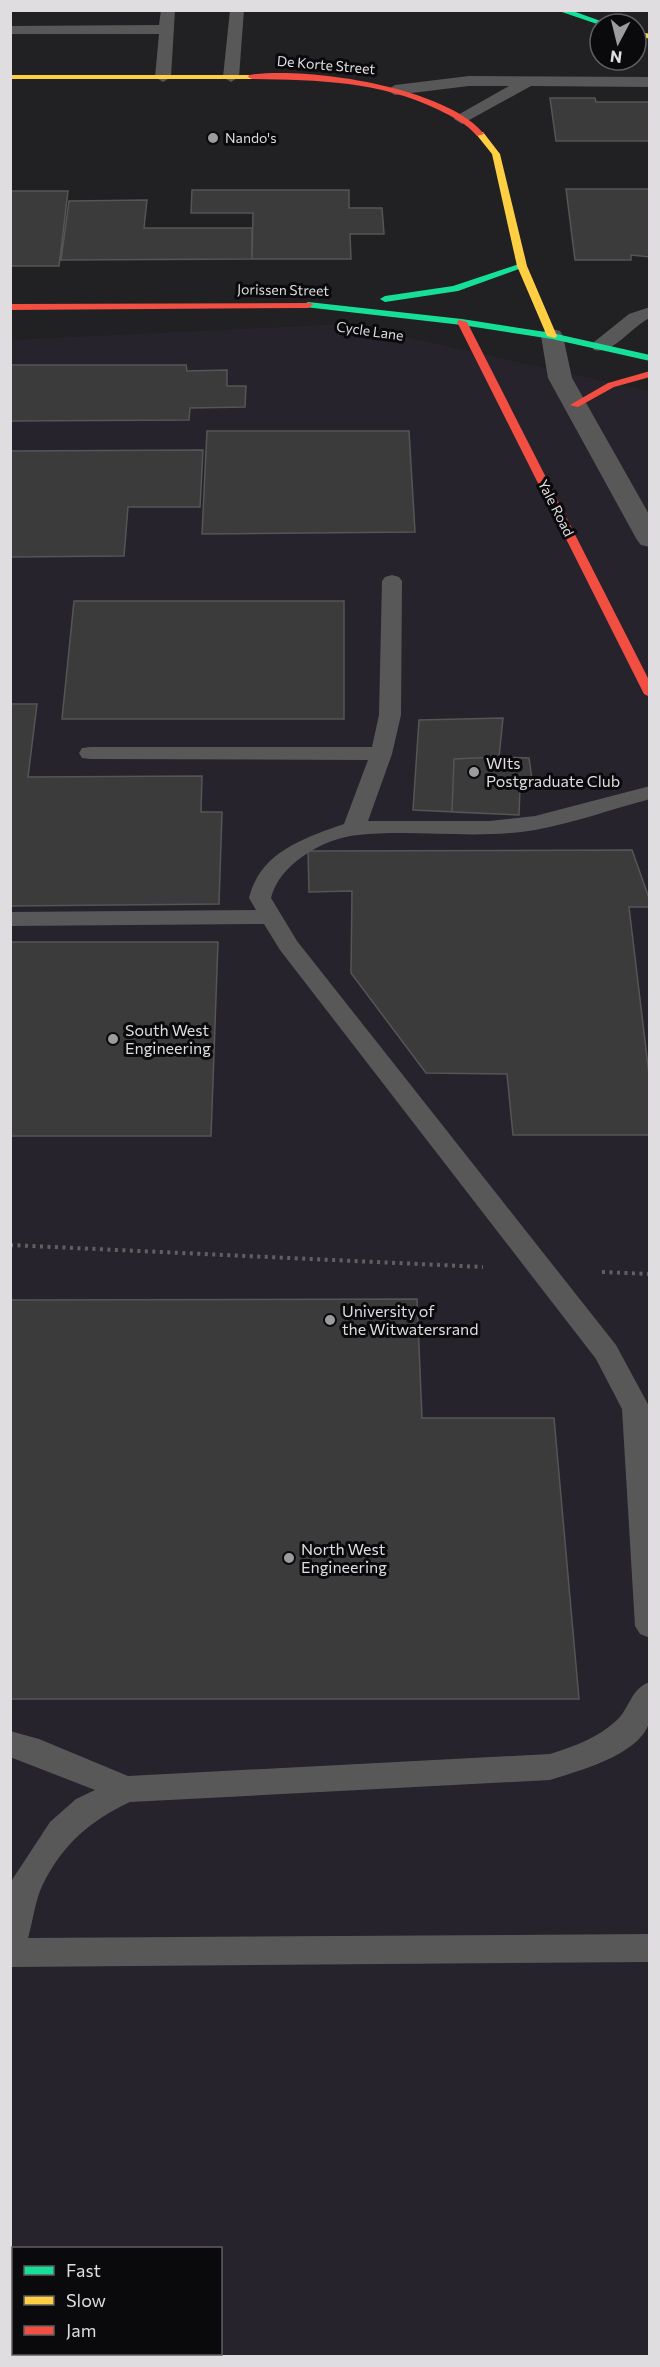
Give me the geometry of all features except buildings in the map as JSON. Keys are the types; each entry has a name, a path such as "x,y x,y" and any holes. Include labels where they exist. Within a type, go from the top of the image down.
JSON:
{"main road":[{"path":"560,10 588,19"},
{"name":"De Korte Street","path":"10,77 294,77 370,84 427,99 474,126 496,154 522,266 552,336"},
{"path":"303,304 448,293 482,284 522,266"},
{"name":"Jorissen Street","path":"10,307 303,304 462,322 552,336 650,358"},
{"name":"Yale Road","path":"462,322 650,694"},
{"path":"575,405 614,382 650,374"}],"street":[{"path":"552,336 560,378 650,540"}],"lane":[{"path":"68,30 70,10"},
{"path":"163,77 168,10"},
{"path":"231,77 237,10"},
{"path":"10,30 166,29"},
{"path":"395,90 469,81 650,82"},
{"path":"462,119 527,82"},
{"path":"600,346 635,318 650,312"},
{"path":"354,828 381,754 392,698 392,581"},
{"path":"90,753 381,754"},
{"path":"650,792 536,823 489,828 354,828 311,843 291,853 264,881 260,898 288,945 606,1352 625,1384 636,1408 650,1626"},
{"path":"10,919 270,917"},
{"path":"10,1944 28,1880 61,1832 87,1808 127,1789 550,1767 598,1750 629,1728 650,1694"},
{"path":"10,1744 28,1748 127,1789"},
{"path":"10,1953 650,1948"}],"path":[{"path":"10,1245 650,1274"}],"shaded area":[{"name":"University of the Witwatersrand","path":"346,324 649,391 649,2356 11,2356 10,340"}],"traffic: fast":[{"path":"560,10 588,19"},
{"path":"385,299 455,289 522,266"},
{"path":"308,305 462,322 552,336 650,358"}],"traffic: slow":[{"path":"10,77 252,77"},
{"path":"480,134 496,154 522,266 552,336"}],"traffic: jam":[{"path":"252,77 329,79 404,93 451,113 474,127 480,134"},
{"path":"10,307 308,305"},
{"path":"462,322 650,694"},
{"path":"575,405 611,385 650,374"}],"place":[{"name":"Nando's","path":"213,138"},
{"name":"WIts Postgraduate Club","path":"474,772"},
{"name":"South West Engineering","path":"113,1039"},
{"name":"University of the Witwatersrand","path":"330,1320"},
{"name":"North West Engineering","path":"289,1558"}]}
